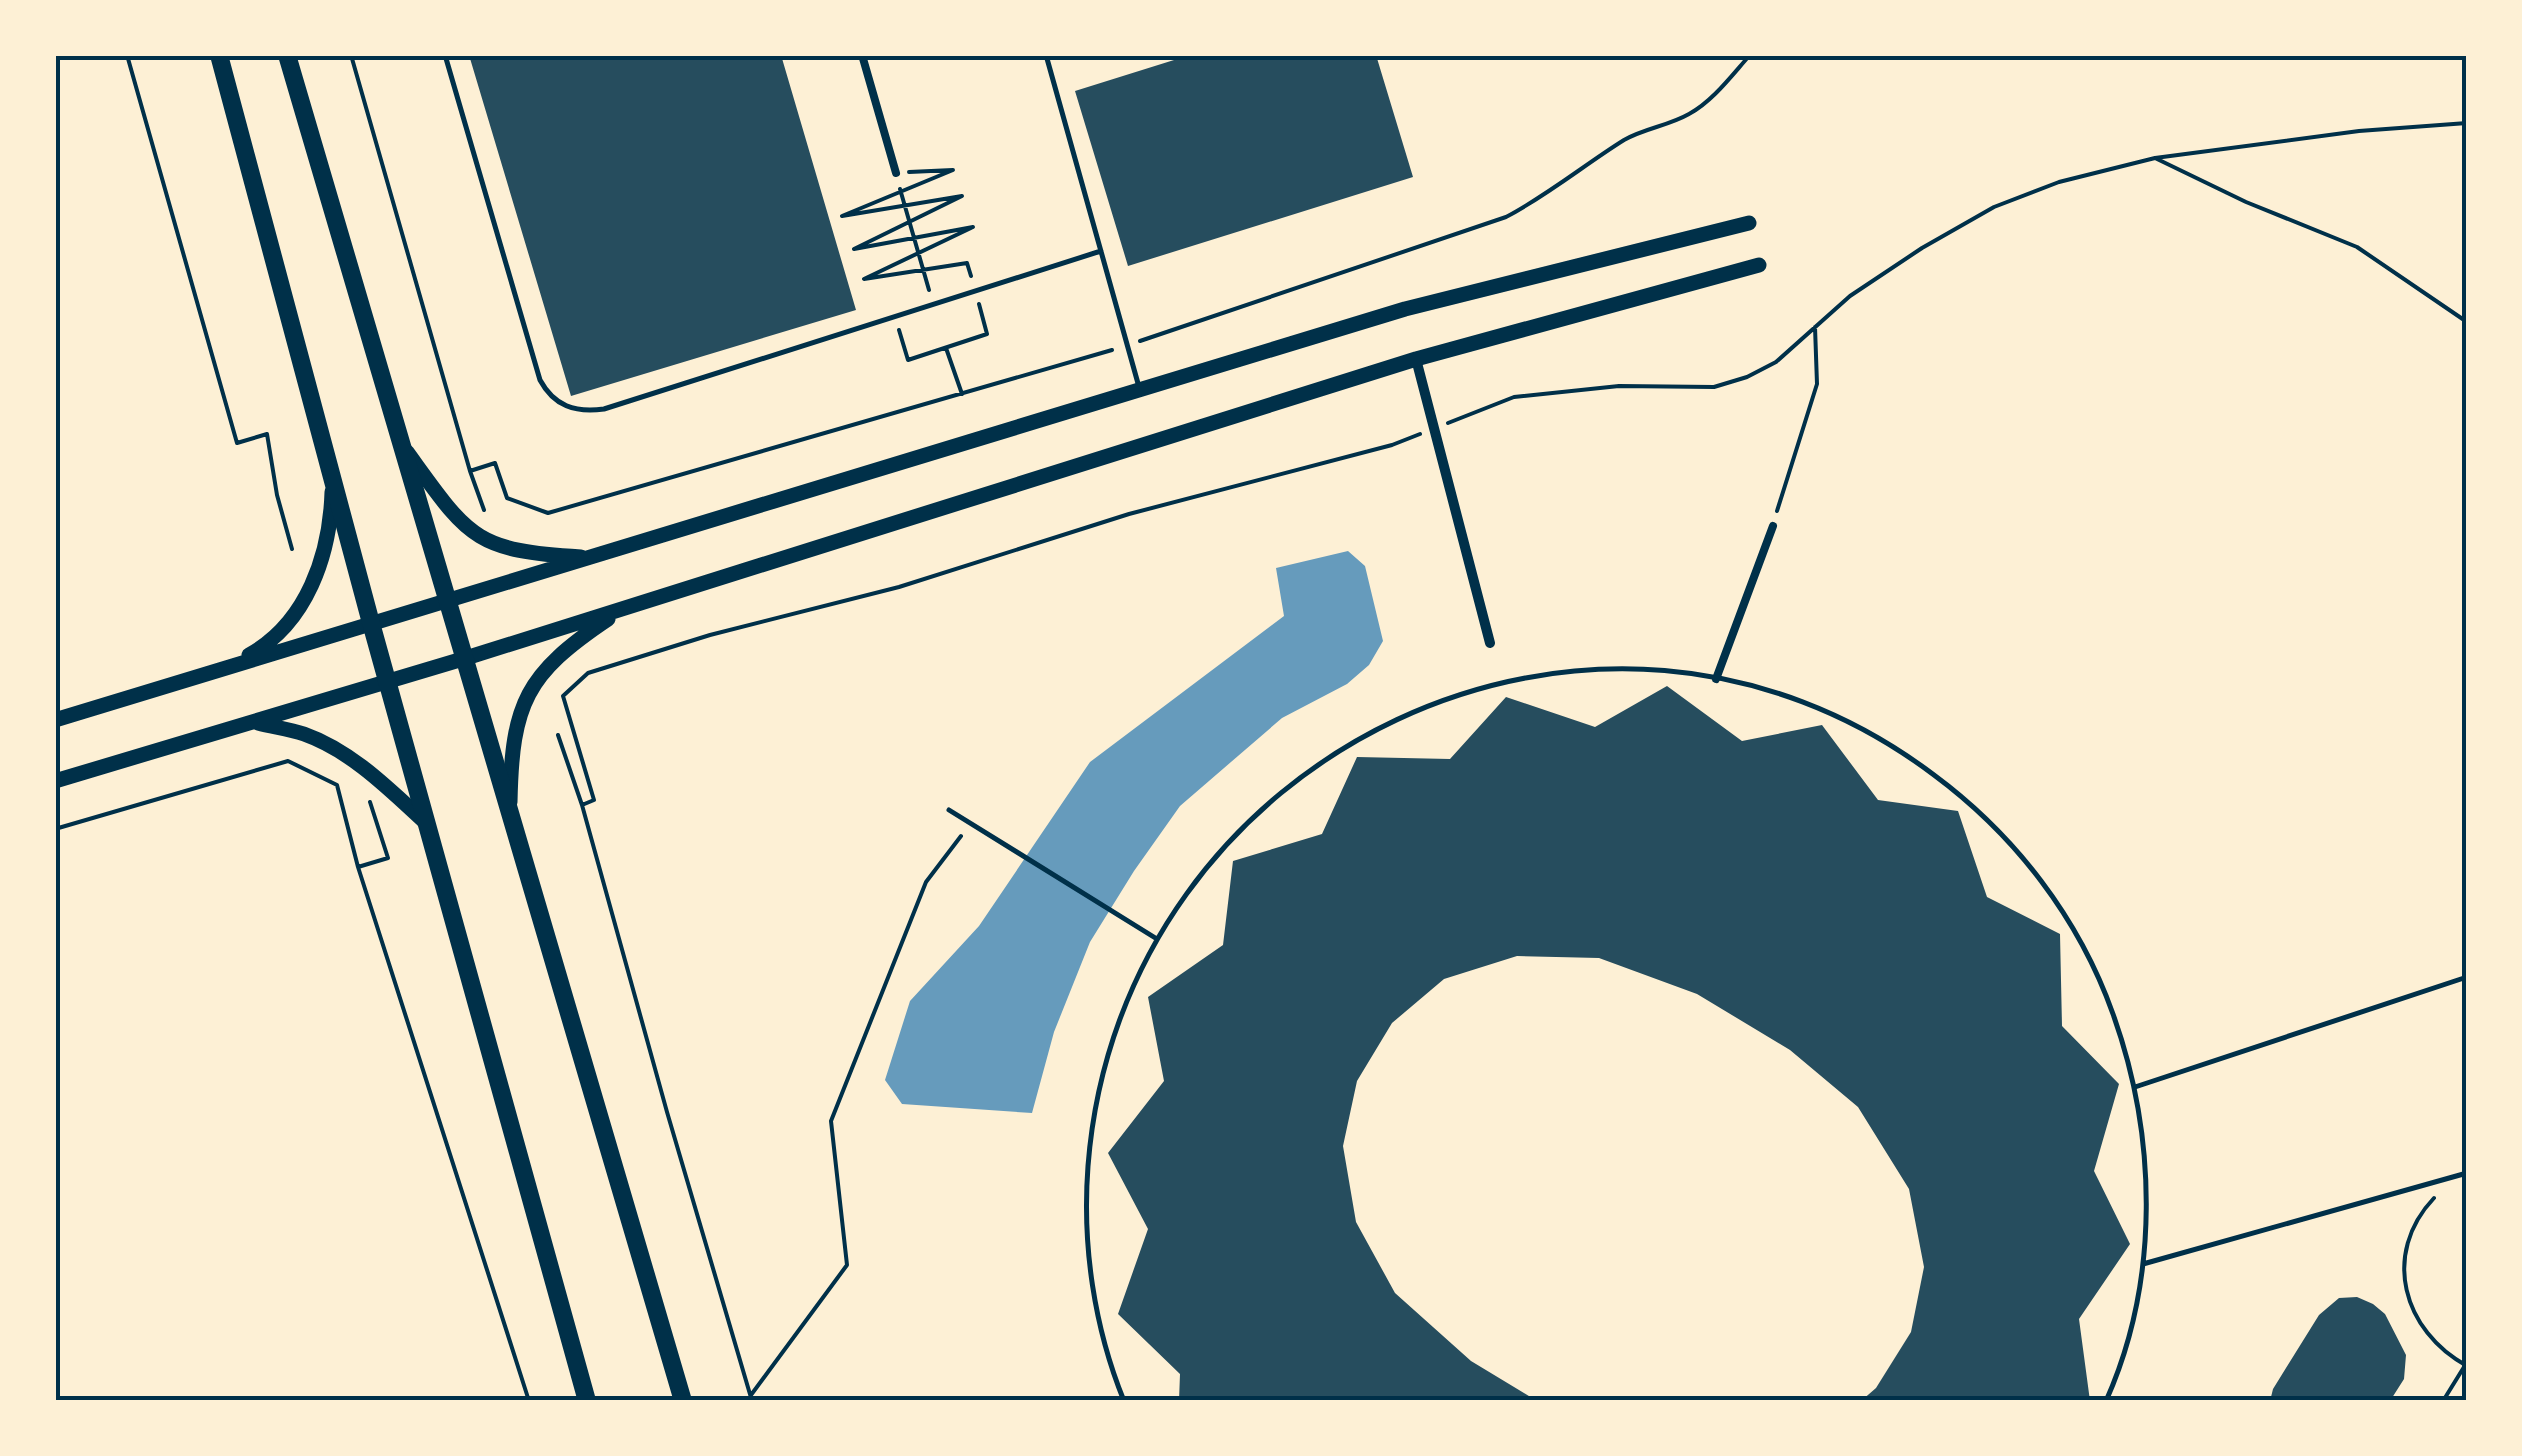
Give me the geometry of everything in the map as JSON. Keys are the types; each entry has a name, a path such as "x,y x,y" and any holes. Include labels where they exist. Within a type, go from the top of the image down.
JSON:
{"main road":[{"path":"218,55 587,1401"},
{"path":"288,55 683,1401"},
{"path":"55,720 1405,309 1748,222"},
{"path":"55,781 466,658 1416,359 1759,265"},
{"path":"404,447 455,517 478,536 503,548 594,558"},
{"path":"223,670 264,646 286,626 306,594 324,558 332,522 333,478"},
{"path":"510,806 516,718 532,688 555,658 623,609"},
{"path":"254,722 306,735 341,753 382,781 426,824"}],"street":[{"path":"862,55 896,173"},
{"path":"1416,359 1490,643"},
{"path":"1716,679 1773,526"}],"lane":[{"path":"445,55 540,380 558,403 587,412 1101,251"},
{"path":"1046,55 1140,390"},
{"path":"1124,1401 1108,1353 1090,1270 1089,1155 1107,1057 1137,976 1206,866 1267,803 1338,750 1402,716 1457,695 1542,675 1629,670 1716,679 1759,688 1842,719 1919,763 1987,819 2027,863 2070,923 2109,1002 2135,1087 2146,1175 2143,1264 2124,1350 2106,1401"},
{"path":"949,810 1157,939"},
{"path":"2135,1087 2467,977"},
{"path":"2143,1264 2467,1174"}],"path":[{"path":"127,55 237,443 267,434 277,495 292,549"},
{"path":"351,55 484,510"},
{"path":"1160,334 1506,217 1541,198 1624,140 1705,104 1750,55"},
{"path":"582,804 594,800 564,696 588,674 710,635 899,587 1128,514 1392,446 1514,396 1618,386 1714,387 1747,377 1776,362 1850,296 1922,248 1994,208 2059,182 2155,158 2360,131 2467,123"},
{"path":"2155,158 2246,202 2357,247 2467,322"},
{"path":"895,316 908,360 988,334 967,263 923,270 864,279 918,253 973,227 914,238 854,250 910,222 962,196 905,206 842,216 901,191 953,170 896,173 901,191 905,206 910,222 914,238 918,253 923,270 933,304"},
{"path":"1773,526 1817,384 1815,326"},
{"path":"946,348 962,394"},
{"path":"470,471 495,463 507,498 548,513 1104,352"},
{"path":"558,734 582,804 752,1398"},
{"path":"55,829 288,761 337,785 358,867 528,1401"},
{"path":"358,867 388,858 370,802"},
{"path":"752,1398 847,1265 831,1120 926,882 970,824"},
{"path":"2431,1201 2413,1228 2404,1260 2406,1292 2418,1322 2438,1348 2466,1366 2443,1401"}],"water":[{"path":"1348,551 1365,566 1383,641 1369,665 1347,684 1282,718 1180,806 1090,942 1054,1032 1032,1113 902,1104 885,1080 910,1001 979,926 1090,762 1284,616 1276,568"}],"building":[{"path":"469,55 781,55 856,310 571,396"},
{"path":"1190,55 1376,55 1413,177 1128,266 1075,91"},
{"path":"1667,686 1742,741 1822,725 1878,800 1958,811 1987,897 2060,934 2062,1026 2119,1084 2094,1171 2130,1244 2079,1319 2090,1401 1861,1401 1876,1388 1911,1332 1924,1267 1909,1189 1858,1107 1790,1050 1697,994 1599,958 1517,956 1444,979 1392,1023 1357,1081 1343,1146 1356,1222 1395,1293 1471,1361 1537,1401 1179,1401 1180,1374 1118,1314 1148,1229 1108,1153 1164,1081 1148,997 1223,945 1233,861 1322,834 1357,757 1450,759 1506,697 1595,727"},
{"path":"2357,1297 2385,1314 2406,1355 2404,1379 2390,1401 2270,1401 2273,1389 2319,1315 2339,1298"}]}
